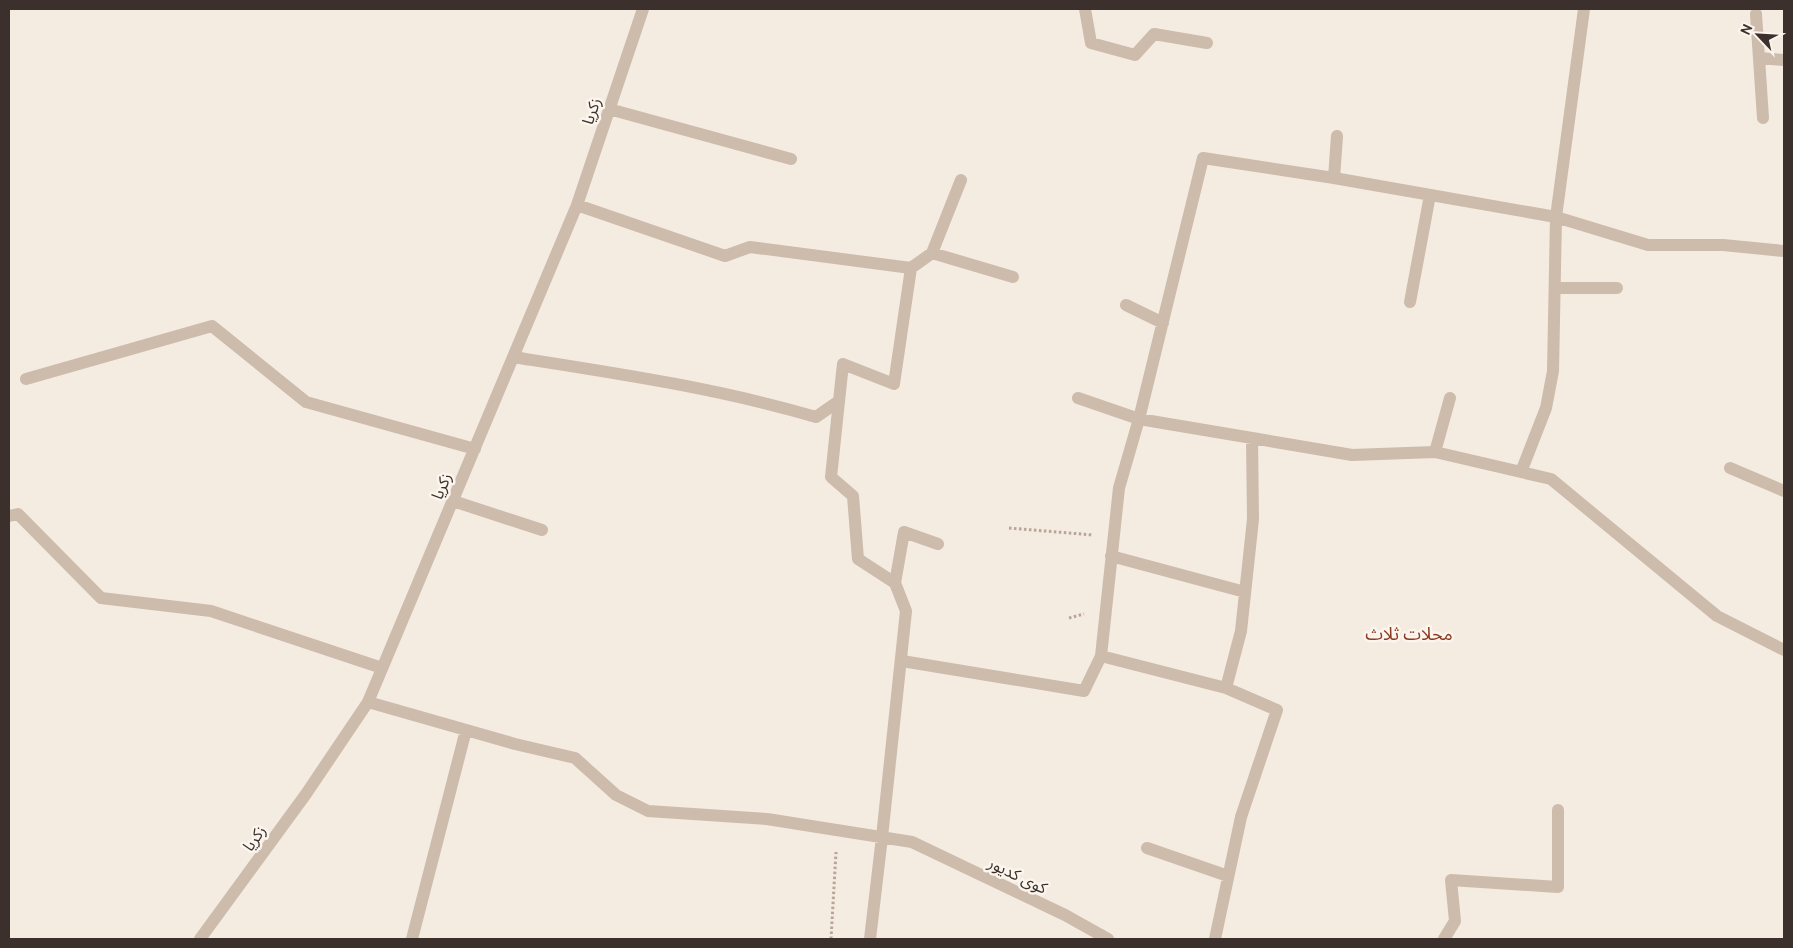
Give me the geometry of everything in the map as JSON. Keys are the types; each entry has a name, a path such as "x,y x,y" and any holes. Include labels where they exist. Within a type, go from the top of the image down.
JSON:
{"street":[{"name":"زکریا","path":"200,939 306,794 368,702 577,205 643,9"},
{"path":"1086,9 1091,43 1135,55 1154,34 1207,43"},
{"path":"1521,472 1546,408 1553,370 1556,217 1584,9 1580,9"},
{"path":"1756,14 1763,118"},
{"path":"1759,58 1784,60"},
{"path":"609,109 791,159"},
{"path":"1334,178 1337,136"},
{"path":"902,661 1084,691 1101,656 1119,488 1139,419 1203,158 1334,178 1556,217 1648,245 1723,245 1784,251"},
{"path":"577,205 725,256 750,247 911,268 932,253 961,180"},
{"path":"1410,302 1430,195"},
{"path":"932,253 1013,277"},
{"path":"895,583 858,559 853,496 831,477 844,364 894,384 911,268"},
{"path":"1555,288 1617,288"},
{"path":"1126,305 1163,323"},
{"path":"26,379 212,326 306,402 475,449"},
{"path":"513,357 658,380 766,402 816,417 839,401"},
{"path":"1078,398 1139,419 1352,455 1435,452 1551,479 1717,616 1784,650"},
{"path":"1435,452 1450,398"},
{"path":"1226,688 1241,631 1252,519 1252,438"},
{"path":"1730,468 1784,491"},
{"path":"453,501 542,530"},
{"path":"9,516 18,514 101,598 211,611 382,668"},
{"path":"870,939 902,661 906,611 895,583 904,532 938,544"},
{"path":"1111,556 1245,592"},
{"path":"1101,656 1226,688 1277,710 1242,817 1215,939"},
{"name":"کوی کدیور","path":"368,702 466,730 576,758 616,795 648,811 767,819 912,842 1091,935 1108,939"},
{"path":"412,939 466,730"},
{"path":"1444,939 1455,920 1450,880 1558,887 1558,810"},
{"path":"1147,848 1228,876"}],"path":[{"path":"1009,528 1114,536"},
{"path":"832,939 837,830"}],"district":[{"name":"محلات ثلاث","path":"1409,634"}]}
